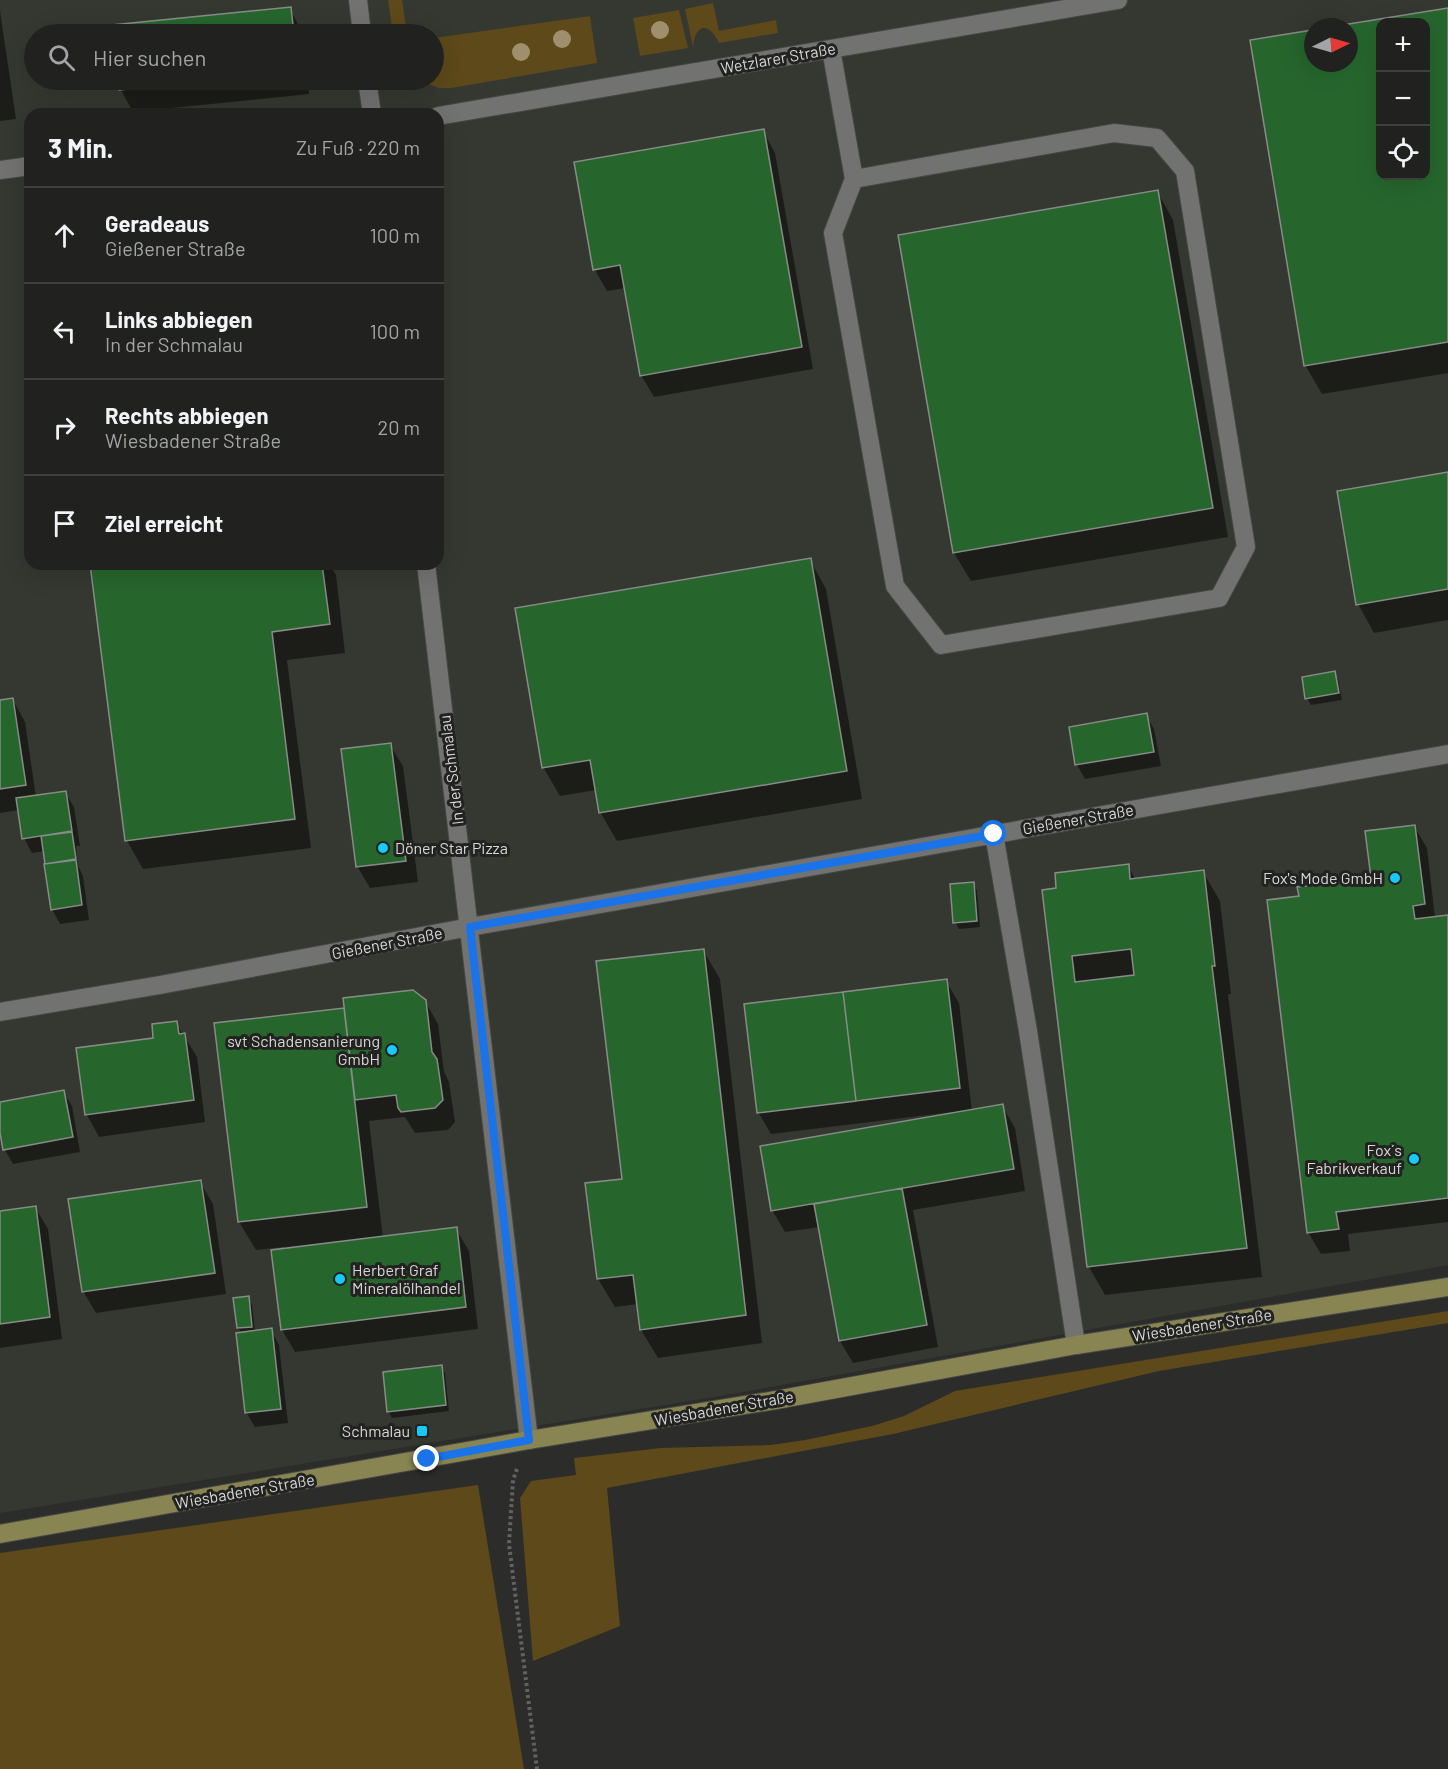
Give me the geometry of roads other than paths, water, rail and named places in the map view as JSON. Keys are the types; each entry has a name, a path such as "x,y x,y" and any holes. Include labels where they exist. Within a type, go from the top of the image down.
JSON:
{"main road":[{"name":"Wiesbadener Straße","path":"0,1534 529,1440 776,1400 1076,1345 1448,1287"}],"street":[{"path":"358,0 361,24"},
{"name":"Wetzlarer Straße","path":"444,115 1118,0"},
{"path":"831,49 854,178 833,233 895,586 941,645 1219,598 1246,547 1185,171 1157,138 1114,133 854,178"},
{"path":"368,90 371,108"},
{"path":"0,170 24,167"},
{"name":"In der Schmalau","path":"427,570 529,1440"},
{"name":"Gießener Straße","path":"0,1012 1448,754"},
{"path":"994,834 1028,1031 1076,1345"}],"place":[{"name":"Döner Star Pizza","path":"383,848"},
{"name":"Fox's Mode GmbH","path":"1395,878"},
{"name":"svt Schadensanierung GmbH","path":"392,1050"},
{"name":"Fox´s Fabrikverkauf","path":"1414,1159"},
{"name":"Herbert Graf Mineralölhandel","path":"340,1279"},
{"name":"Schmalau","path":"422,1431"}]}
